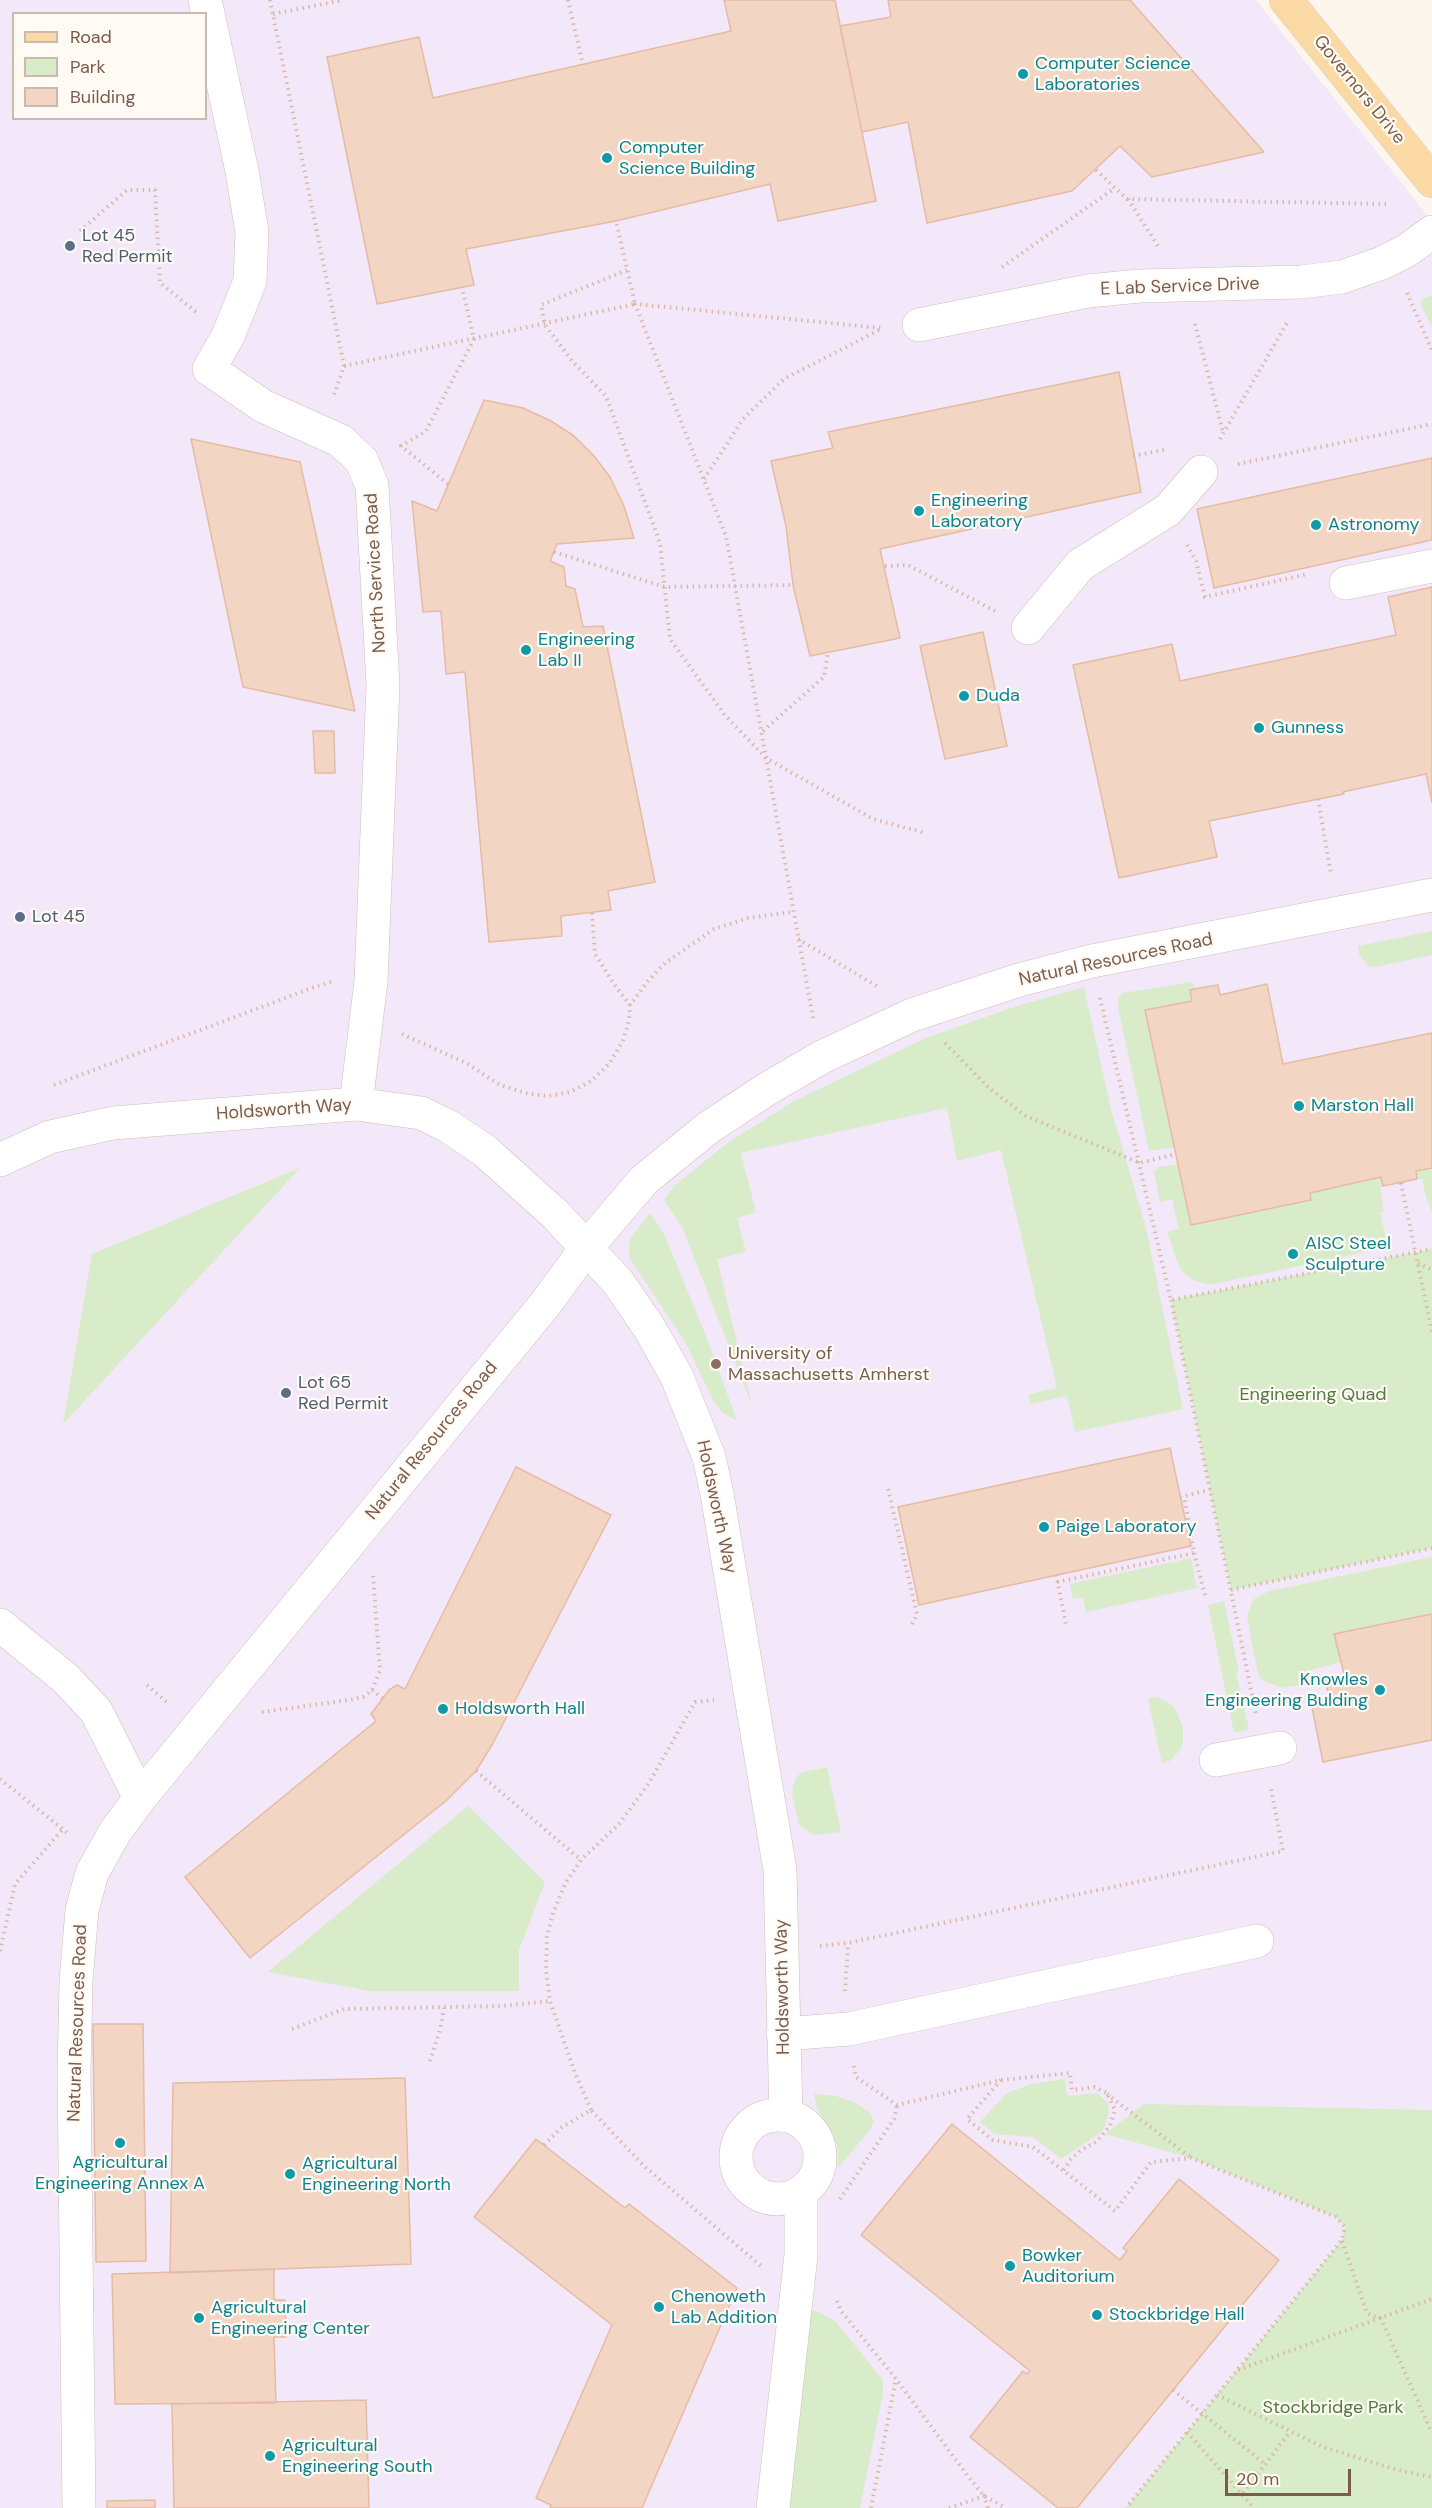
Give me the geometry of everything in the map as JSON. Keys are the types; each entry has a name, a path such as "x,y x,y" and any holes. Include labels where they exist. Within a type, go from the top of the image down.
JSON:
{"main road":[{"name":"Governors Drive","path":"1286,0 1432,181"}],"street":[{"name":"North Service Road","path":"205,0 242,171 252,232 250,282 228,336 209,369 263,406 341,441 362,461 372,486 383,684 371,981 356,1104"},
{"name":"E Lab Service Drive","path":"919,325 1088,291 1342,278 1394,257 1432,232"},
{"path":"1028,628 1080,565 1168,510 1201,472"},
{"path":"1346,583 1432,566"},
{"name":"Natural Resources Road","path":"79,2508 74,2085 76,1981 82,1910 92,1873 115,1832 140,1798 519,1336 587,1247 644,1180 708,1128 767,1089 822,1057 912,1015 1019,980 1092,961 1432,895"},
{"name":"Holdsworth Way","path":"0,1160 50,1137 113,1123 356,1104 421,1113 448,1126 485,1151 555,1214 618,1282 650,1329 677,1377 709,1457 780,1870 786,2116"},
{"path":"0,1625 65,1678 96,1711 140,1798"},
{"path":"1216,1760 1280,1748"},
{"path":"783,2034 849,2028 1257,1941"},
{"path":"771,2115 786,2116 798,2120 809,2128 816,2139 820,2152 820,2165 815,2178 801,2193 782,2199 767,2199 754,2192 743,2182 737,2169 737,2148 746,2129 758,2120 771,2115"},
{"path":"773,2508 801,2255 801,2193"}],"path":[{"path":"270,0 344,366 331,403"},
{"path":"273,14 343,0"},
{"path":"568,0 582,65"},
{"path":"1096,170 1127,199 1185,285 1223,433"},
{"path":"997,270 1115,188"},
{"path":"80,231 127,190 155,190 160,283 203,318"},
{"path":"1127,199 1387,204"},
{"path":"616,221 635,304 726,536 813,1022"},
{"path":"1394,257 1414,312 1432,350"},
{"path":"627,270 541,305 545,325 573,362 606,396 660,543 670,639 724,714 766,758 873,819 925,833"},
{"path":"1201,472 1311,281"},
{"path":"448,484 401,446 426,431 474,339 462,287"},
{"path":"344,366 635,304 883,328 784,379 743,419 704,480"},
{"path":"1201,472 1432,424"},
{"path":"1168,510 1196,561 1206,597 1315,573 1346,583"},
{"path":"554,552 665,587 793,585"},
{"path":"885,567 908,565 1028,628"},
{"path":"762,731 824,677 828,653"},
{"path":"1318,799 1338,914"},
{"path":"398,1032 466,1063 500,1085 529,1094 549,1096 570,1092 591,1081 609,1064 623,1041 629,1021 630,1005 665,963 714,929 748,918 793,912"},
{"path":"592,913 595,954 630,1005"},
{"path":"798,939 881,989 936,1034 988,1087 1026,1116 1140,1163 1176,1154"},
{"path":"54,1085 317,986 339,981"},
{"path":"1099,992 1172,1300 1231,1590 1432,1548"},
{"path":"1401,1183 1432,1332"},
{"path":"1172,1300 1432,1249"},
{"path":"1418,1263 1432,1270"},
{"path":"888,1489 917,1614 911,1626"},
{"path":"1204,1595 1182,1496 1210,1490"},
{"path":"1057,1582 1194,1553"},
{"path":"260,1712 349,1700 363,1697 372,1690 380,1671 373,1573"},
{"path":"1056,1575 1066,1624"},
{"path":"147,1686 172,1707"},
{"path":"372,1690 382,1698"},
{"path":"717,1700 695,1702 649,1783 620,1824 581,1860 565,1884 547,1936 546,1970 550,2001 575,2073 591,2110 644,2166 764,2268"},
{"path":"476,1771 581,1860"},
{"path":"0,1779 71,1836"},
{"path":"0,1951 15,1884 63,1829"},
{"path":"816,1947 848,1943 1282,1851"},
{"path":"844,1997 848,1943"},
{"path":"292,2029 344,2009 501,2006 550,2001"},
{"path":"430,2061 444,2008"},
{"path":"853,2058 856,2077 897,2105 1001,2080 1070,2073 1072,2090 1095,2087 1107,2093 1191,2158 1336,2217 1345,2227 1342,2240 1126,2508"},
{"path":"1001,2080 967,2119 993,2140 1033,2147 1115,2211 1151,2162 1191,2158"},
{"path":"1064,2171 1071,2159 1081,2150 1096,2142 1110,2126 1115,2110 1107,2093"},
{"path":"835,2207 894,2119 897,2105"},
{"path":"544,2145 562,2127 591,2110"},
{"path":"1342,2240 1367,2313 1381,2319 1432,2433"},
{"path":"832,2292 841,2311 896,2379 984,2496 987,2508"},
{"path":"1237,2370 1432,2299"},
{"path":"870,2508 896,2379"},
{"path":"1173,2390 1265,2464"},
{"path":"1217,2395 1290,2433 1363,2460 1432,2477"},
{"path":"1187,2432 1254,2508"},
{"path":"1243,2493 1290,2433"},
{"path":"949,2508 984,2496 1006,2508"}],"shaded area":[{"name":"University of Massachusetts Amherst","path":"0,0 1256,0 1432,221 1432,2508 0,2508"}],"green space":[{"path":"1432,295 1432,327 1420,303 1422,299"},
{"path":"1432,931 1432,955 1376,967 1368,966 1359,954 1358,946"},
{"path":"1193,982 1195,989 1192,1001 1145,1011 1174,1147 1149,1151 1118,999 1123,993"},
{"path":"1084,987 1111,1109 1146,1228 1183,1409 1075,1432 1067,1396 1030,1404 1029,1394 1057,1388 1001,1150 957,1161 947,1108 741,1153 756,1212 737,1218 746,1252 717,1259 752,1406 683,1229 664,1200 675,1185 726,1144 794,1101 928,1037 1020,1005"},
{"path":"1178,1164 1191,1225 1311,1200 1310,1193 1381,1177 1383,1186 1380,1188 1384,1211 1380,1212 1388,1247 1215,1284 1195,1281 1184,1273 1178,1264 1167,1232 1179,1229 1172,1199 1160,1202 1154,1172 1158,1167"},
{"path":"300,1168 63,1424 92,1254"},
{"path":"1432,1168 1432,1214 1422,1179 1417,1179 1416,1171"},
{"path":"650,1213 665,1236 708,1341 737,1421 722,1412 713,1400 685,1342 629,1257 630,1239"},
{"name":"Engineering Quad","path":"1432,1249 1432,1548 1231,1590 1171,1300"},
{"path":"1432,1557 1432,1614 1334,1634 1341,1662 1304,1672 1306,1684 1281,1688 1262,1680 1258,1675 1247,1616 1253,1600 1269,1591"},
{"path":"1191,1558 1197,1588 1086,1612 1083,1597 1073,1599 1070,1584"},
{"path":"1224,1601 1239,1671 1236,1672 1249,1729 1234,1733 1208,1605"},
{"path":"1157,1697 1171,1704 1183,1728 1183,1743 1180,1750 1170,1761 1162,1763 1148,1699"},
{"path":"827,1767 841,1832 814,1835 799,1825 792,1795 793,1786 797,1776 803,1772"},
{"path":"468,1806 545,1882 519,1950 519,1991 370,1991 268,1972"},
{"path":"1065,2079 1067,2096 1097,2093 1108,2103 1109,2111 1105,2126 1100,2133 1061,2159 1033,2137 995,2134 980,2122 1007,2093 1031,2084"},
{"path":"814,2094 836,2096 856,2103 869,2112 874,2121 869,2131 838,2168 837,2145 817,2108"},
{"name":"Stockbridge Park","path":"1144,2104 1432,2110 1432,2508 1126,2508 1342,2240 1345,2227 1336,2217 1191,2158 1105,2134"},
{"path":"810,2311 816,2311 835,2321 883,2380 883,2393 860,2508 786,2508"}],"building":[{"name":"Computer Science Building","path":"724,0 835,0 876,201 778,221 770,184 616,221 466,249 474,285 377,304 327,57 419,37 433,98 731,31"},
{"name":"Computer Science Laboratories","path":"888,0 1130,0 1264,152 1152,177 1120,146 1072,191 927,223 908,122 862,132 840,26 891,17"},
{"name":"Engineering Laboratory","path":"1119,372 1141,492 880,549 900,638 810,656 793,585 786,526 771,461 833,448 828,432"},
{"name":"Engineering Lab II","path":"484,400 523,408 551,421 574,436 594,456 610,477 624,506 634,538 557,544 550,561 564,567 566,586 575,589 583,627 603,626 655,882 608,891 611,910 561,916 562,936 489,942 465,672 446,674 441,611 423,612 412,501 437,511"},
{"path":"191,439 300,462 355,711 243,687"},
{"name":"Astronomy","path":"1432,458 1432,540 1214,588 1197,509"},
{"name":"Gunness","path":"1432,587 1432,802 1426,774 1343,792 1344,794 1209,821 1217,857 1119,878 1073,665 1172,644 1180,681 1396,635 1388,597"},
{"name":"Duda","path":"983,632 1007,746 945,759 920,646"},
{"path":"313,731 334,731 335,773 315,773"},
{"name":"Marston Hall","path":"1267,984 1283,1064 1432,1033 1432,1168 1416,1171 1417,1179 1383,1186 1381,1177 1310,1193 1311,1200 1191,1225 1145,1010 1192,1001 1190,990 1218,985 1220,995"},
{"name":"Paige Laboratory","path":"1170,1448 1191,1546 919,1605 898,1507"},
{"name":"Holdsworth Hall","path":"516,1467 611,1515 492,1745 476,1771 447,1800 250,1958 185,1877 376,1721 371,1714 389,1690 397,1685 405,1689"},
{"name":"Knowles Engineering Bulding","path":"1432,1614 1432,1740 1323,1762 1311,1703 1330,1699 1325,1681 1345,1678 1334,1634"},
{"name":"Agricultural Engineering Annex A","path":"93,2024 143,2024 146,2261 96,2262"},
{"name":"Agricultural Engineering North","path":"405,2078 411,2264 170,2273 173,2083"},
{"name":"Stockbridge Hall","path":"952,2124 1120,2260 1127,2251 1123,2248 1179,2179 1279,2260 1077,2508 1058,2508 970,2437 1023,2371 1027,2374 1030,2371 861,2235"},
{"name":"Chenoweth Lab Addition","path":"536,2139 625,2208 629,2204 737,2288 642,2508 550,2508 551,2505 536,2498 612,2325 474,2217"},
{"name":"Agricultural Engineering Center","path":"274,2269 274,2300 285,2300 286,2337 274,2337 276,2403 115,2404 112,2274"},
{"name":"Agricultural Engineering South","path":"366,2400 369,2508 174,2508 172,2404"},
{"path":"155,2500 155,2508 107,2508 107,2501"}],"place":[{"name":"Computer Science Laboratories","path":"1023,74"},
{"name":"Computer Science Building","path":"607,158"},
{"name":"Lot 45 Red Permit","path":"70,246"},
{"name":"Engineering Laboratory","path":"919,511"},
{"name":"Astronomy","path":"1316,525"},
{"name":"Engineering Lab II","path":"526,650"},
{"name":"Duda","path":"964,696"},
{"name":"Gunness","path":"1259,728"},
{"name":"Lot 45","path":"20,917"},
{"name":"Marston Hall","path":"1299,1106"},
{"name":"AISC Steel Sculpture","path":"1293,1254"},
{"name":"University of Massachusetts Amherst","path":"716,1364"},
{"name":"Lot 65 Red Permit","path":"286,1393"},
{"name":"Paige Laboratory","path":"1044,1527"},
{"name":"Knowles Engineering Bulding","path":"1380,1690"},
{"name":"Holdsworth Hall","path":"443,1709"},
{"name":"Agricultural Engineering Annex A","path":"120,2143"},
{"name":"Agricultural Engineering North","path":"290,2174"},
{"name":"Bowker Auditorium","path":"1010,2266"},
{"name":"Chenoweth Lab Addition","path":"659,2307"},
{"name":"Stockbridge Hall","path":"1097,2315"},
{"name":"Agricultural Engineering Center","path":"199,2318"},
{"name":"Agricultural Engineering South","path":"270,2456"}]}
